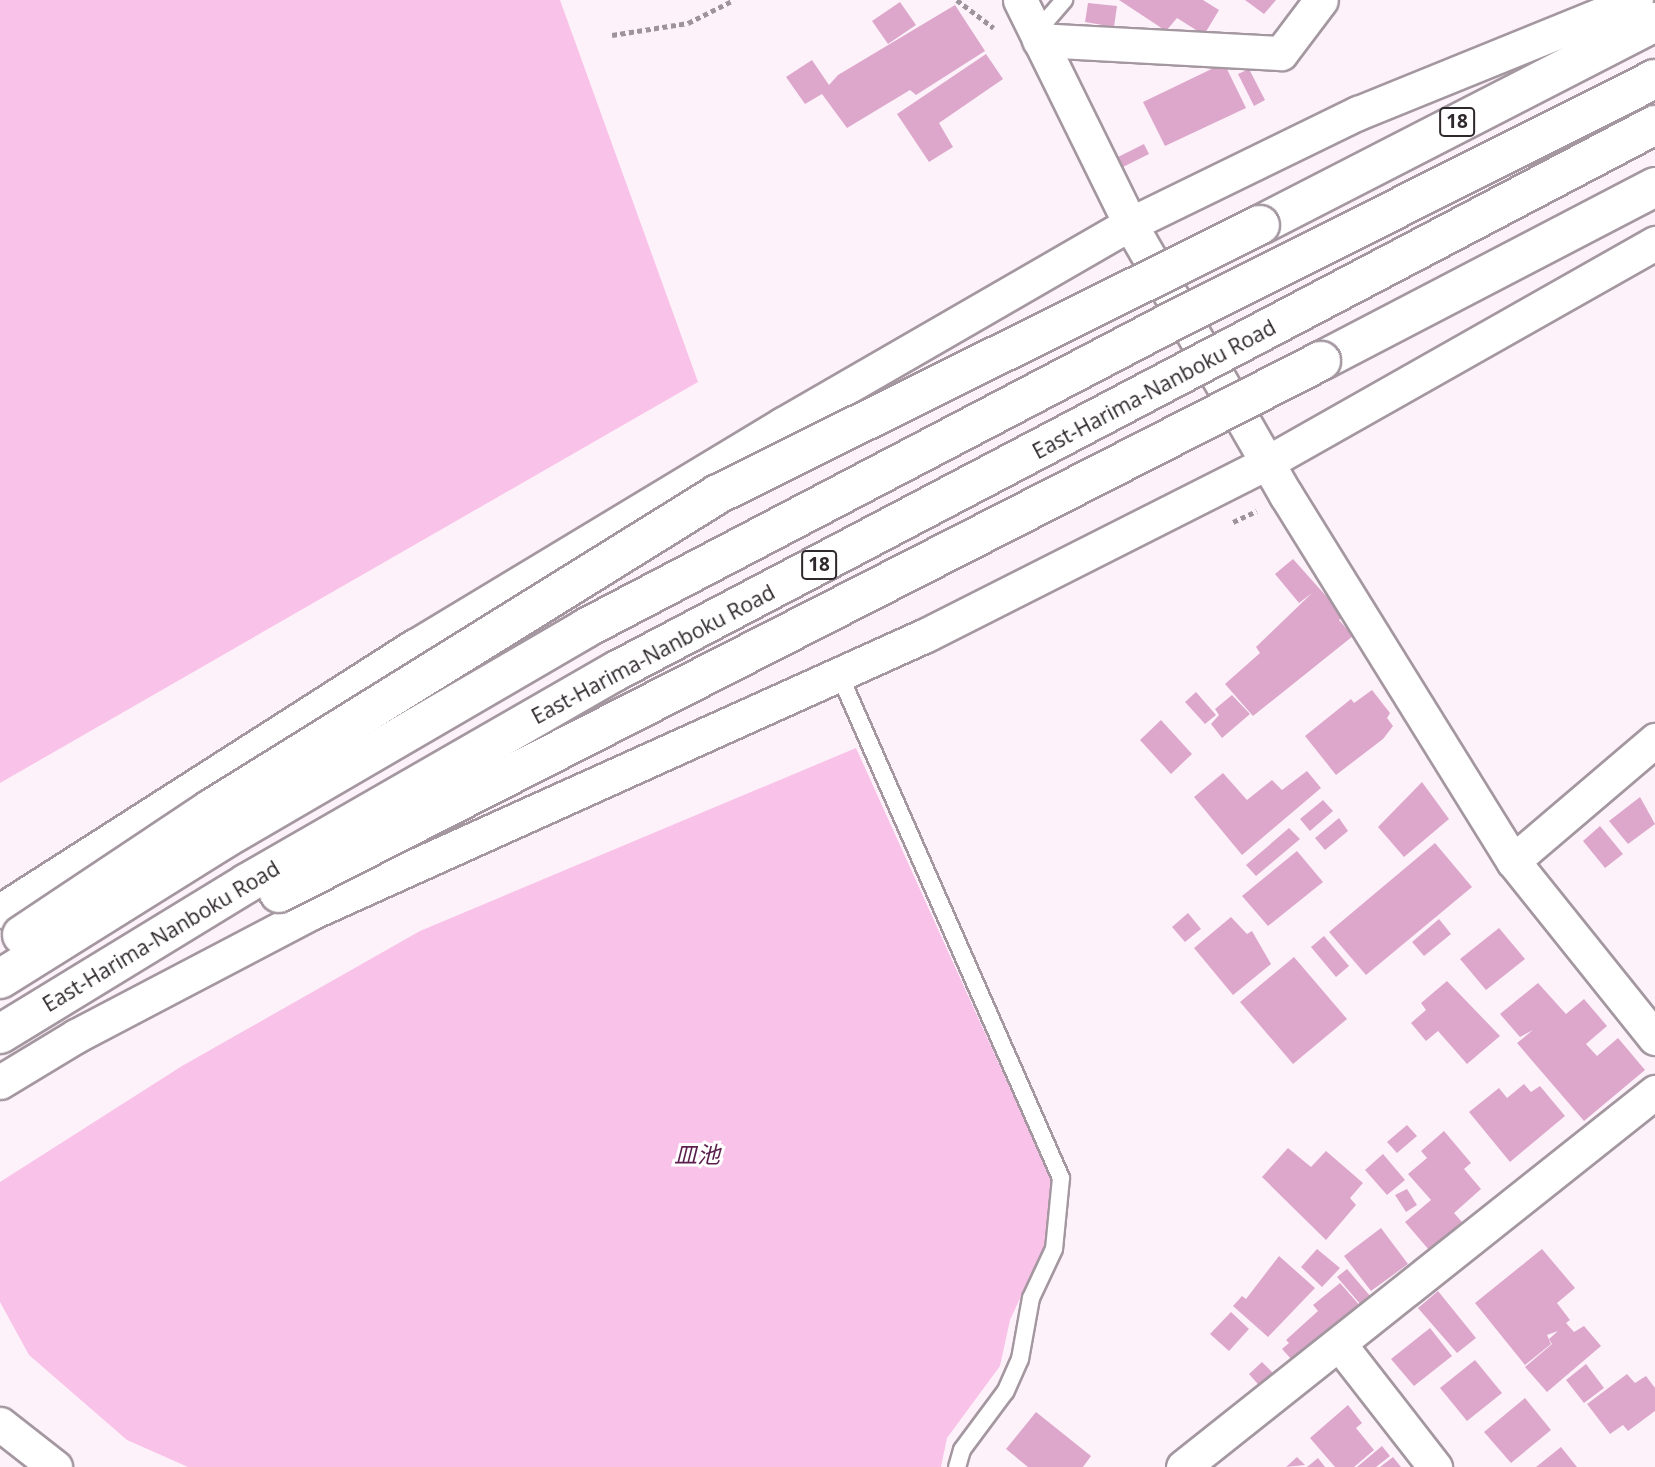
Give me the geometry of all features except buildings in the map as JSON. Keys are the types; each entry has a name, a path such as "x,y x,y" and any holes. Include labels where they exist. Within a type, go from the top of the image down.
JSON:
{"highway":[{"name":"18","path":"0,950 211,809 718,494 1260,225 1655,22"},
{"name":"18","path":"0,979 224,839 586,628 1167,324 1655,79"},
{"name":"East-Harima-Nanboku Road","path":"0,1037 247,883 616,671 1655,125"},
{"name":"18","path":"0,1037 1321,361 1655,187"}],"street":[{"path":"1030,22 1281,53 1321,0"},
{"path":"0,911 415,646 783,424 1130,224 1358,113 1636,0"},
{"path":"1030,22 1130,224 1268,462 1513,861 1655,1038"},
{"path":"0,1082 76,1036 308,914 840,676 1268,462 1655,243"},
{"path":"1513,861 1655,740"},
{"path":"1183,1467 1217,1456 1340,1345 1655,1092"},
{"path":"1340,1345 1435,1467"},
{"path":"0,1424 55,1467"}],"lane":[{"path":"1030,22 1046,21 1064,0"},
{"path":"840,676 1061,1178 1054,1249 1031,1298 1020,1359 1005,1392 961,1450 957,1467"}],"path":[{"path":"612,35 688,23 734,0"}],"water":[{"path":"0,0 560,0 698,382 0,783"},
{"name":"皿池","path":"856,748 1051,1179 1046,1242 1010,1320 1000,1366 947,1438 941,1467 188,1467 127,1440 29,1355 0,1302 0,1182 182,1066 420,931"}]}
